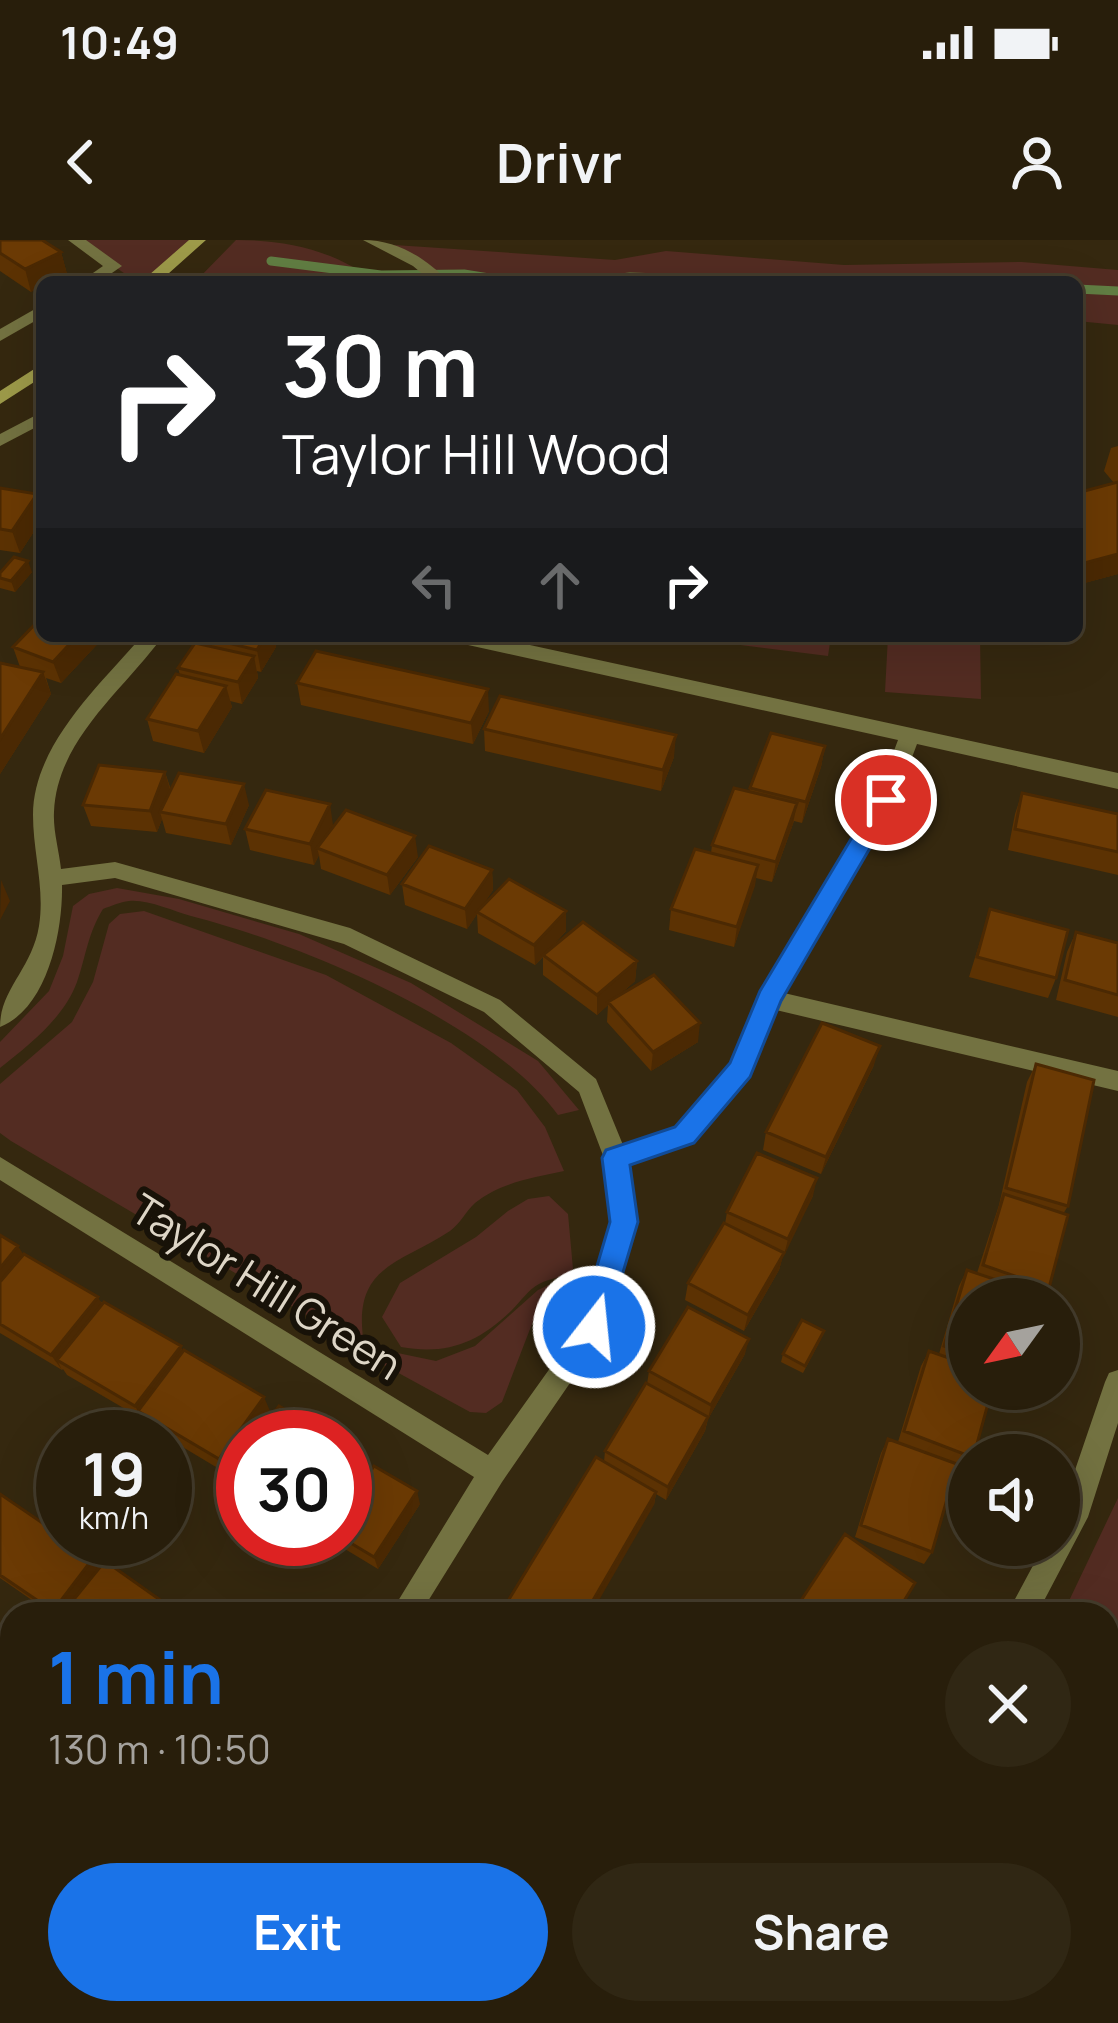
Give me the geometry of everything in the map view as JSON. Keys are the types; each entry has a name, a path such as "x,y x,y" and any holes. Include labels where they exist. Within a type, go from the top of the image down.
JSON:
{"street":[{"path":"76,240 114,266 98,276"},
{"path":"155,276 198,240"},
{"path":"370,240 419,263 434,276"},
{"path":"0,336 36,314"},
{"path":"0,399 36,373"},
{"path":"0,441 36,420"},
{"path":"0,1018 30,986 48,953 52,878 43,807 59,753 147,642"},
{"path":"486,642 1118,781"},
{"path":"616,1158 684,1135 740,1069 769,999 886,800 910,735"},
{"path":"52,878 115,870 328,930 493,1006 588,1086 616,1158 624,1222 594,1327 492,1472 411,1602"},
{"path":"769,999 1118,1081"},
{"name":"Taylor Hill Green","path":"0,1167 492,1472"},
{"path":"1080,1499 1118,1382"},
{"path":"1028,1602 1048,1566"}],"shaded area":[{"path":"76,240 198,240 156,276 128,276"},
{"path":"236,240 309,249 366,276 201,276"},
{"path":"380,244 615,260 666,251 844,265 1022,262 1118,270 1118,325 1083,322 1083,276 431,276"},
{"path":"717,642 830,642 828,656"},
{"path":"888,642 980,642 981,699 885,692"},
{"path":"117,888 179,899 299,934 411,983 538,1061 579,1110 558,1115 528,1081 488,1049 391,992 285,946 136,901 103,909 64,1007 0,1068 0,1042 49,991 63,956 73,906 89,894"},
{"path":"144,911 326,975 451,1043 517,1090 545,1127 564,1171 496,1190 475,1203 450,1231 385,1269 366,1295 363,1337 354,1343 11,1141 0,1133 0,1084 72,1022 93,982 109,924 120,914"},
{"path":"549,1196 568,1214 573,1269 535,1286 499,1321 461,1344 401,1347 382,1317 400,1283 528,1199"},
{"path":"577,1272 535,1316 502,1402 486,1413 470,1412 382,1364 388,1351 436,1361 475,1346 538,1290"},
{"path":"1118,1498 1118,1602 1068,1602"}],"building":[{"path":"0,240 42,240 61,252 25,269 0,253"},
{"path":"1118,482 1118,554 1083,563 1083,491"},
{"path":"0,488 36,494 12,531 0,529"},
{"path":"14,557 28,561 11,581 0,578 0,573"},
{"path":"36,623 36,642 71,642 53,662 13,647"},
{"path":"224,642 262,642 257,650"},
{"path":"195,643 254,656 238,682 178,668"},
{"path":"316,651 488,689 471,723 297,683"},
{"path":"0,663 43,672 0,739"},
{"path":"176,674 226,686 198,731 147,719"},
{"path":"500,696 676,735 663,770 484,729"},
{"path":"771,733 825,746 806,802 750,788"},
{"path":"99,765 165,772 150,811 83,805"},
{"path":"179,773 244,784 226,824 160,812"},
{"path":"734,788 797,803 776,862 712,845"},
{"path":"266,790 330,804 310,844 245,829"},
{"path":"1022,793 1118,814 1118,852 1015,829"},
{"path":"346,810 415,836 387,875 317,848"},
{"path":"429,846 492,870 465,909 402,884"},
{"path":"695,849 758,865 737,927 671,909"},
{"path":"509,879 566,911 534,945 477,912"},
{"path":"990,909 1068,930 1056,978 977,957"},
{"path":"583,922 637,961 597,995 543,955"},
{"path":"1076,932 1118,943 1118,995 1065,980"},
{"path":"654,975 700,1023 653,1052 608,1002"},
{"path":"822,1023 880,1046 826,1157 766,1132"},
{"path":"1036,1064 1094,1080 1068,1206 1006,1188"},
{"path":"757,1153 817,1178 788,1239 727,1212"},
{"path":"1004,1194 1068,1215 1052,1278 1020,1278 983,1265"},
{"path":"724,1223 784,1253 748,1315 688,1283"},
{"path":"0,1235 18,1246 0,1268"},
{"path":"24,1254 98,1297 51,1355 0,1324 0,1282"},
{"path":"967,1270 991,1278 965,1278"},
{"path":"104,1302 181,1346 135,1406 57,1360"},
{"path":"688,1307 749,1339 711,1405 649,1371"},
{"path":"802,1320 824,1331 805,1366 783,1354"},
{"path":"184,1350 264,1397 255,1410 216,1410 216,1457 192,1443 192,1410 139,1410"},
{"path":"929,1351 948,1358 948,1410 986,1410 980,1434 948,1434 948,1448 904,1431"},
{"path":"646,1383 708,1417 668,1487 605,1451"},
{"path":"888,1439 948,1461 948,1496 932,1552 861,1525"},
{"path":"596,1457 656,1492 592,1602 507,1602"},
{"path":"374,1466 417,1491 374,1557 372,1556"},
{"path":"0,1494 36,1519 36,1566 87,1566 60,1602 40,1602 0,1575"},
{"path":"845,1534 915,1583 903,1602 800,1602"},
{"path":"101,1566 112,1566 163,1602 72,1602"}],"waterway":[{"path":"271,261 381,275 477,276"},
{"path":"1083,289 1118,291"}],"route":[{"path":"594,1327 624,1222 616,1158 684,1135 740,1069 769,999 886,800"}]}
